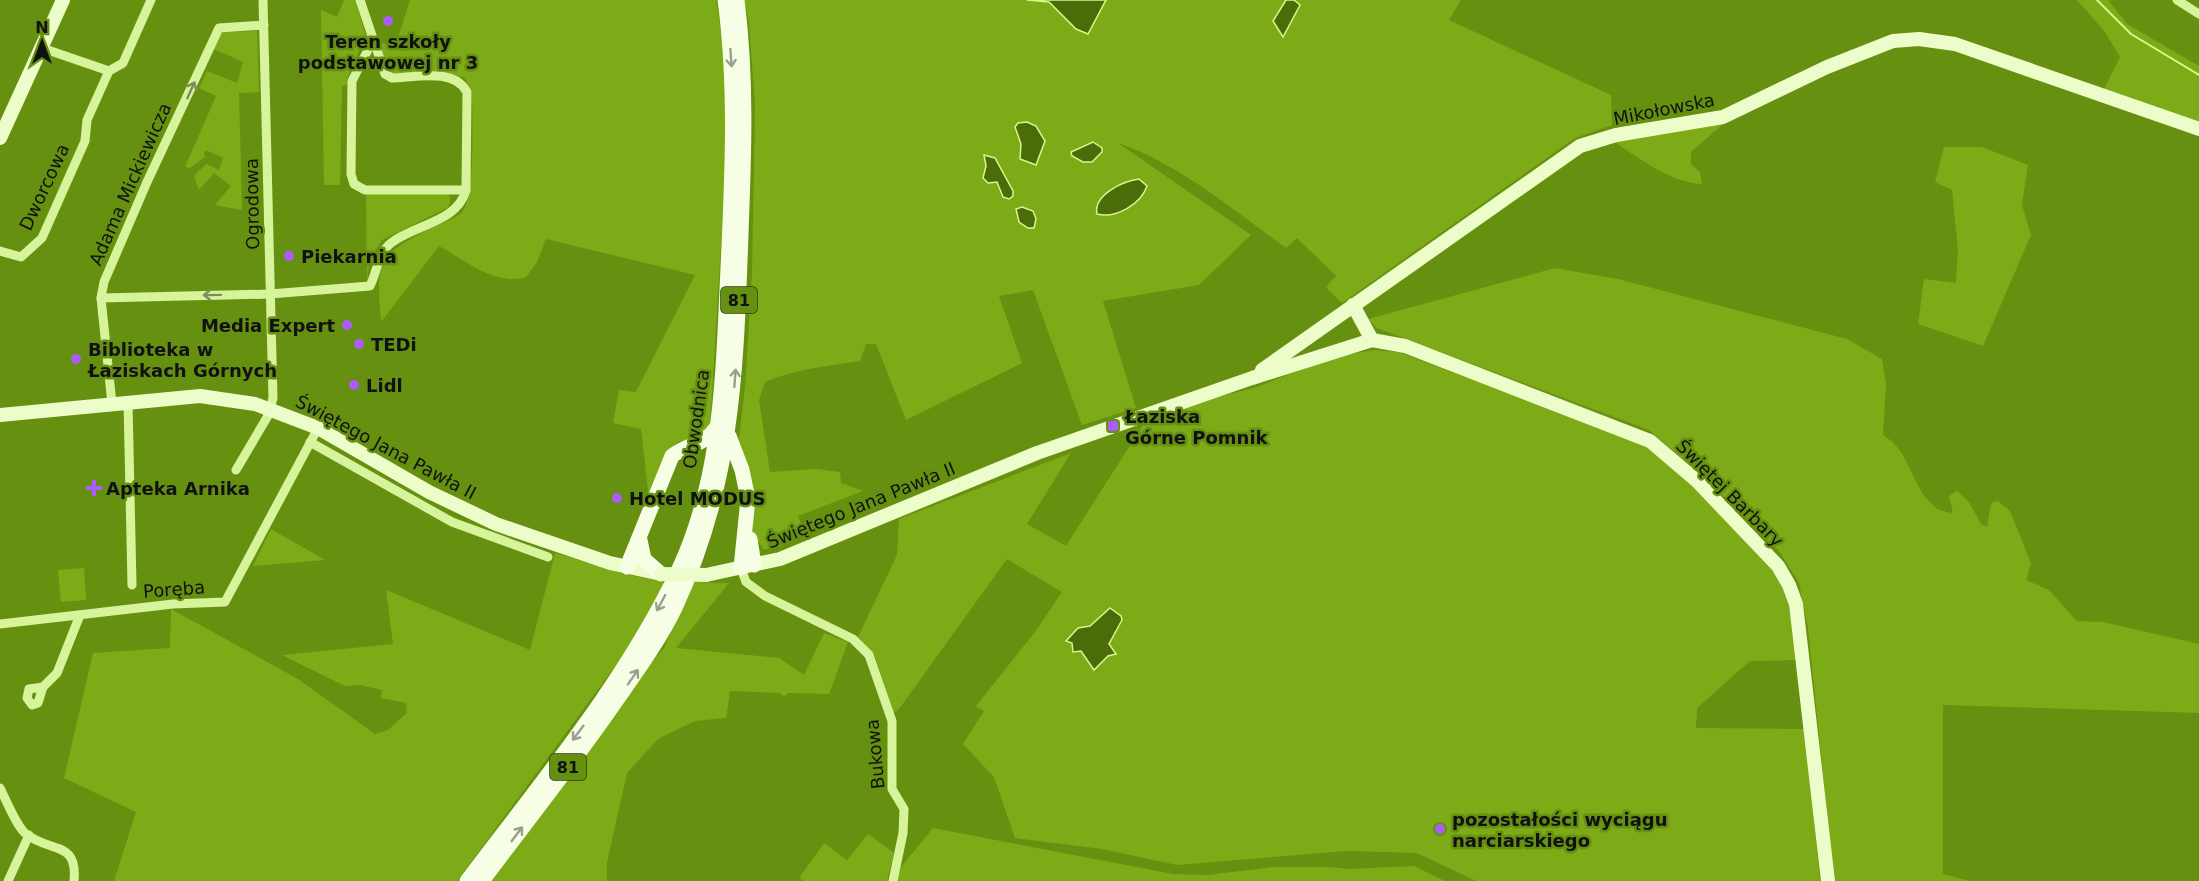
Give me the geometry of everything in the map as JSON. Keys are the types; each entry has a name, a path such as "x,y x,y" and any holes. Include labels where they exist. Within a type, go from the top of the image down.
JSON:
{"main road":[{"name":"Obwodnica","path":"482,881 592,736 651,650 674,608 694,562 718,488 723,431 723,376 733,130 731,64 725,0"},
{"name":"Obwodnica","path":"466,881 583,727 643,637 687,549 723,431 735,380 744,164 744,75 737,0"},
{"path":"627,567 640,540 672,456 723,431 747,486 748,567"},
{"path":"692,447 705,457 710,470"},
{"path":"718,488 733,479 742,481 747,486"},
{"path":"640,540 644,559 662,574"}],"street":[{"path":"0,138 63,0"},
{"name":"Dworcowa","path":"0,251 21,257 42,238 85,141 87,120 109,71 123,63 151,0"},
{"name":"Ogrodowa","path":"263,0 272,408"},
{"path":"101,298 270,294 370,286 382,253 391,243 455,210 463,201 466,190 467,92 462,83 452,76 392,78 385,74 360,0"},
{"path":"2177,0 2199,14"},
{"name":"Adama Mickiewicza","path":"112,404 101,298 104,282 147,182 219,28 264,25"},
{"name":"Mikołowska","path":"1252,378 1580,146 1616,135 1723,117 1827,67 1893,41 1919,39 1955,44 2199,129"},
{"path":"373,40 352,81 351,174 354,184 364,190 466,190"},
{"path":"42,48 109,71"},
{"path":"1353,305 1372,340"},
{"name":"Świętej Barbary","path":"1252,378 1372,340 1404,346 1650,441 1697,481 1778,566 1790,585 1796,604 1828,881"},
{"name":"Świętego Jana Pawła II","path":"0,415 200,396 228,398 272,408 318,428 465,511 527,536 627,567 662,574 706,575 780,558 1037,453 1252,378"},
{"path":"128,402 132,585"},
{"path":"236,470 272,408"},
{"name":"Poręba","path":"0,624 172,604 225,602 318,428"},
{"name":"Świętego Jana Pawła II","path":"310,442 452,522 548,557"},
{"name":"Bukowa","path":"748,567 750,584 794,611 853,639 869,655 892,721 892,789 904,809 905,819 893,881"},
{"path":"43,687 57,673 80,615"},
{"path":"0,789 25,833 70,854 74,861 74,881"},
{"path":"8,881 29,835"}],"shaded area":[{"path":"344,0 355,0 366,36 347,79 348,84 342,86 340,185 324,185 321,10 337,17"},
{"path":"410,0 716,0 726,64 726,162 710,428 697,439 677,442 667,453 649,498 641,429 613,423 619,390 636,392 695,275 546,239 537,262 526,277 503,278 470,265 439,246 381,322 379,285 384,262 401,245 462,212 469,190 471,173 472,91 464,77 391,75 385,66 379,42 395,47"},
{"path":"744,0 1461,0 1449,20 1611,95 1612,125 1575,138 1342,303 1326,287 1336,276 1297,238 1286,248 1226,203 1185,176 1141,152 1118,143 1251,235 1199,285 1103,301 1136,408 1082,425 1033,290 999,296 1022,363 906,420 876,344 866,344 860,361 811,368 765,382 759,400 770,472 816,469 840,472 841,483 863,491 798,516 806,535 776,549 763,549 753,533 753,511 738,447 745,387 752,274 755,105 749,23"},
{"path":"1027,0 1106,0 1088,34 1076,29 1049,2"},
{"path":"1286,0 1294,0 1300,5 1283,37 1273,21"},
{"path":"2077,0 2108,0 2127,24 2199,66 2199,122 2104,89 2120,57 2105,32"},
{"path":"257,31 259,92 239,93 242,210 215,205 231,186 214,173 199,190 194,176 206,164 219,170 223,158 206,150 203,155 206,156 190,168 185,167 216,96 199,88 207,71 237,83 243,62 214,49 222,32"},
{"path":"1027,122 1036,126 1045,141 1036,165 1020,159 1021,144 1015,127 1018,123"},
{"path":"1724,123 1691,152 1691,164 1700,172 1702,184 1690,183 1667,174 1613,141"},
{"path":"1093,142 1102,148 1102,152 1092,162 1083,162 1072,156 1071,152"},
{"path":"1944,147 1982,147 2028,165 2022,205 2031,235 1983,346 1918,324 1924,279 1956,283 1958,250 1952,190 1935,182"},
{"path":"984,155 995,158 1013,191 1013,196 1009,199 1003,197 997,182 988,183 983,178 986,166"},
{"path":"1139,179 1147,186 1134,204 1120,212 1097,214 1100,201 1110,190"},
{"path":"445,193 450,196 450,204 447,208 382,240 369,261 367,285 366,194"},
{"path":"1022,207 1033,211 1036,219 1034,228 1028,228 1019,222 1016,209"},
{"path":"1555,268 1618,279 1847,339 1882,359 1886,383 1883,435 1900,451 1927,499 1935,507 1953,513 1949,496 1957,491 1969,502 1981,524 1987,527 1991,503 1998,501 2010,511 2031,563 2026,580 2049,590 2077,621 2103,622 2199,644 2199,713 1943,705 1943,874 1970,881 1834,881 1808,628 1799,583 1779,551 1706,479 1649,430 1377,328 1368,319"},
{"path":"1374,350 1398,352 1641,443 1698,487 1767,562 1788,591 1798,660 1750,661 1697,708 1696,728 1805,729 1820,881 1476,881 1417,853 1347,851 1177,865 1102,849 1015,838 994,777 963,744 984,711 976,706 1035,632 1062,592 1007,559 894,713 875,657 858,637 897,555 899,519 1071,453 1027,524 1066,546 1143,425 1204,400 1254,388 1337,356"},
{"path":"271,529 325,560 253,566"},
{"path":"555,553 629,575 666,582 630,646 457,881 114,881 136,812 64,778 93,653 170,648 171,609 298,679 375,734 388,730 407,713 406,703 381,698 382,690 361,685 345,686 282,655 393,644 386,590 530,650"},
{"path":"84,568 86,600 61,602 58,570"},
{"path":"693,582 729,583 676,648 779,658 804,675 824,633 848,642 829,694 788,693 784,697 780,693 730,691 726,718 695,721 658,739 627,773 607,862 607,881 491,881 638,679 664,648"},
{"path":"1110,608 1121,616 1122,620 1109,644 1116,654 1108,656 1094,670 1081,651 1073,652 1072,643 1066,641 1078,628 1090,626"},
{"path":"933,828 1173,874 1207,875 1275,867 1349,869 1414,866 1445,881 897,881 901,867"},
{"path":"868,834 894,853 887,881 804,881 799,878 824,843 847,860"}],"waterway":[{"path":"2097,0 2131,34 2199,75"}],"place":[{"name":"Teren szkoły podstawowej nr 3","path":"388,21"},
{"name":"Piekarnia","path":"289,256"},
{"name":"Media Expert","path":"347,325"},
{"name":"TEDi","path":"359,344"},
{"name":"Biblioteka w Łaziskach Górnych","path":"76,359"},
{"name":"Lidl","path":"354,385"},
{"name":"Łaziska Górne Pomnik","path":"1113,426"},
{"name":"Apteka Arnika","path":"94,488"},
{"name":"Hotel MODUS","path":"617,498"},
{"name":"pozostałości wyciągu narciarskiego","path":"1440,829"}]}
